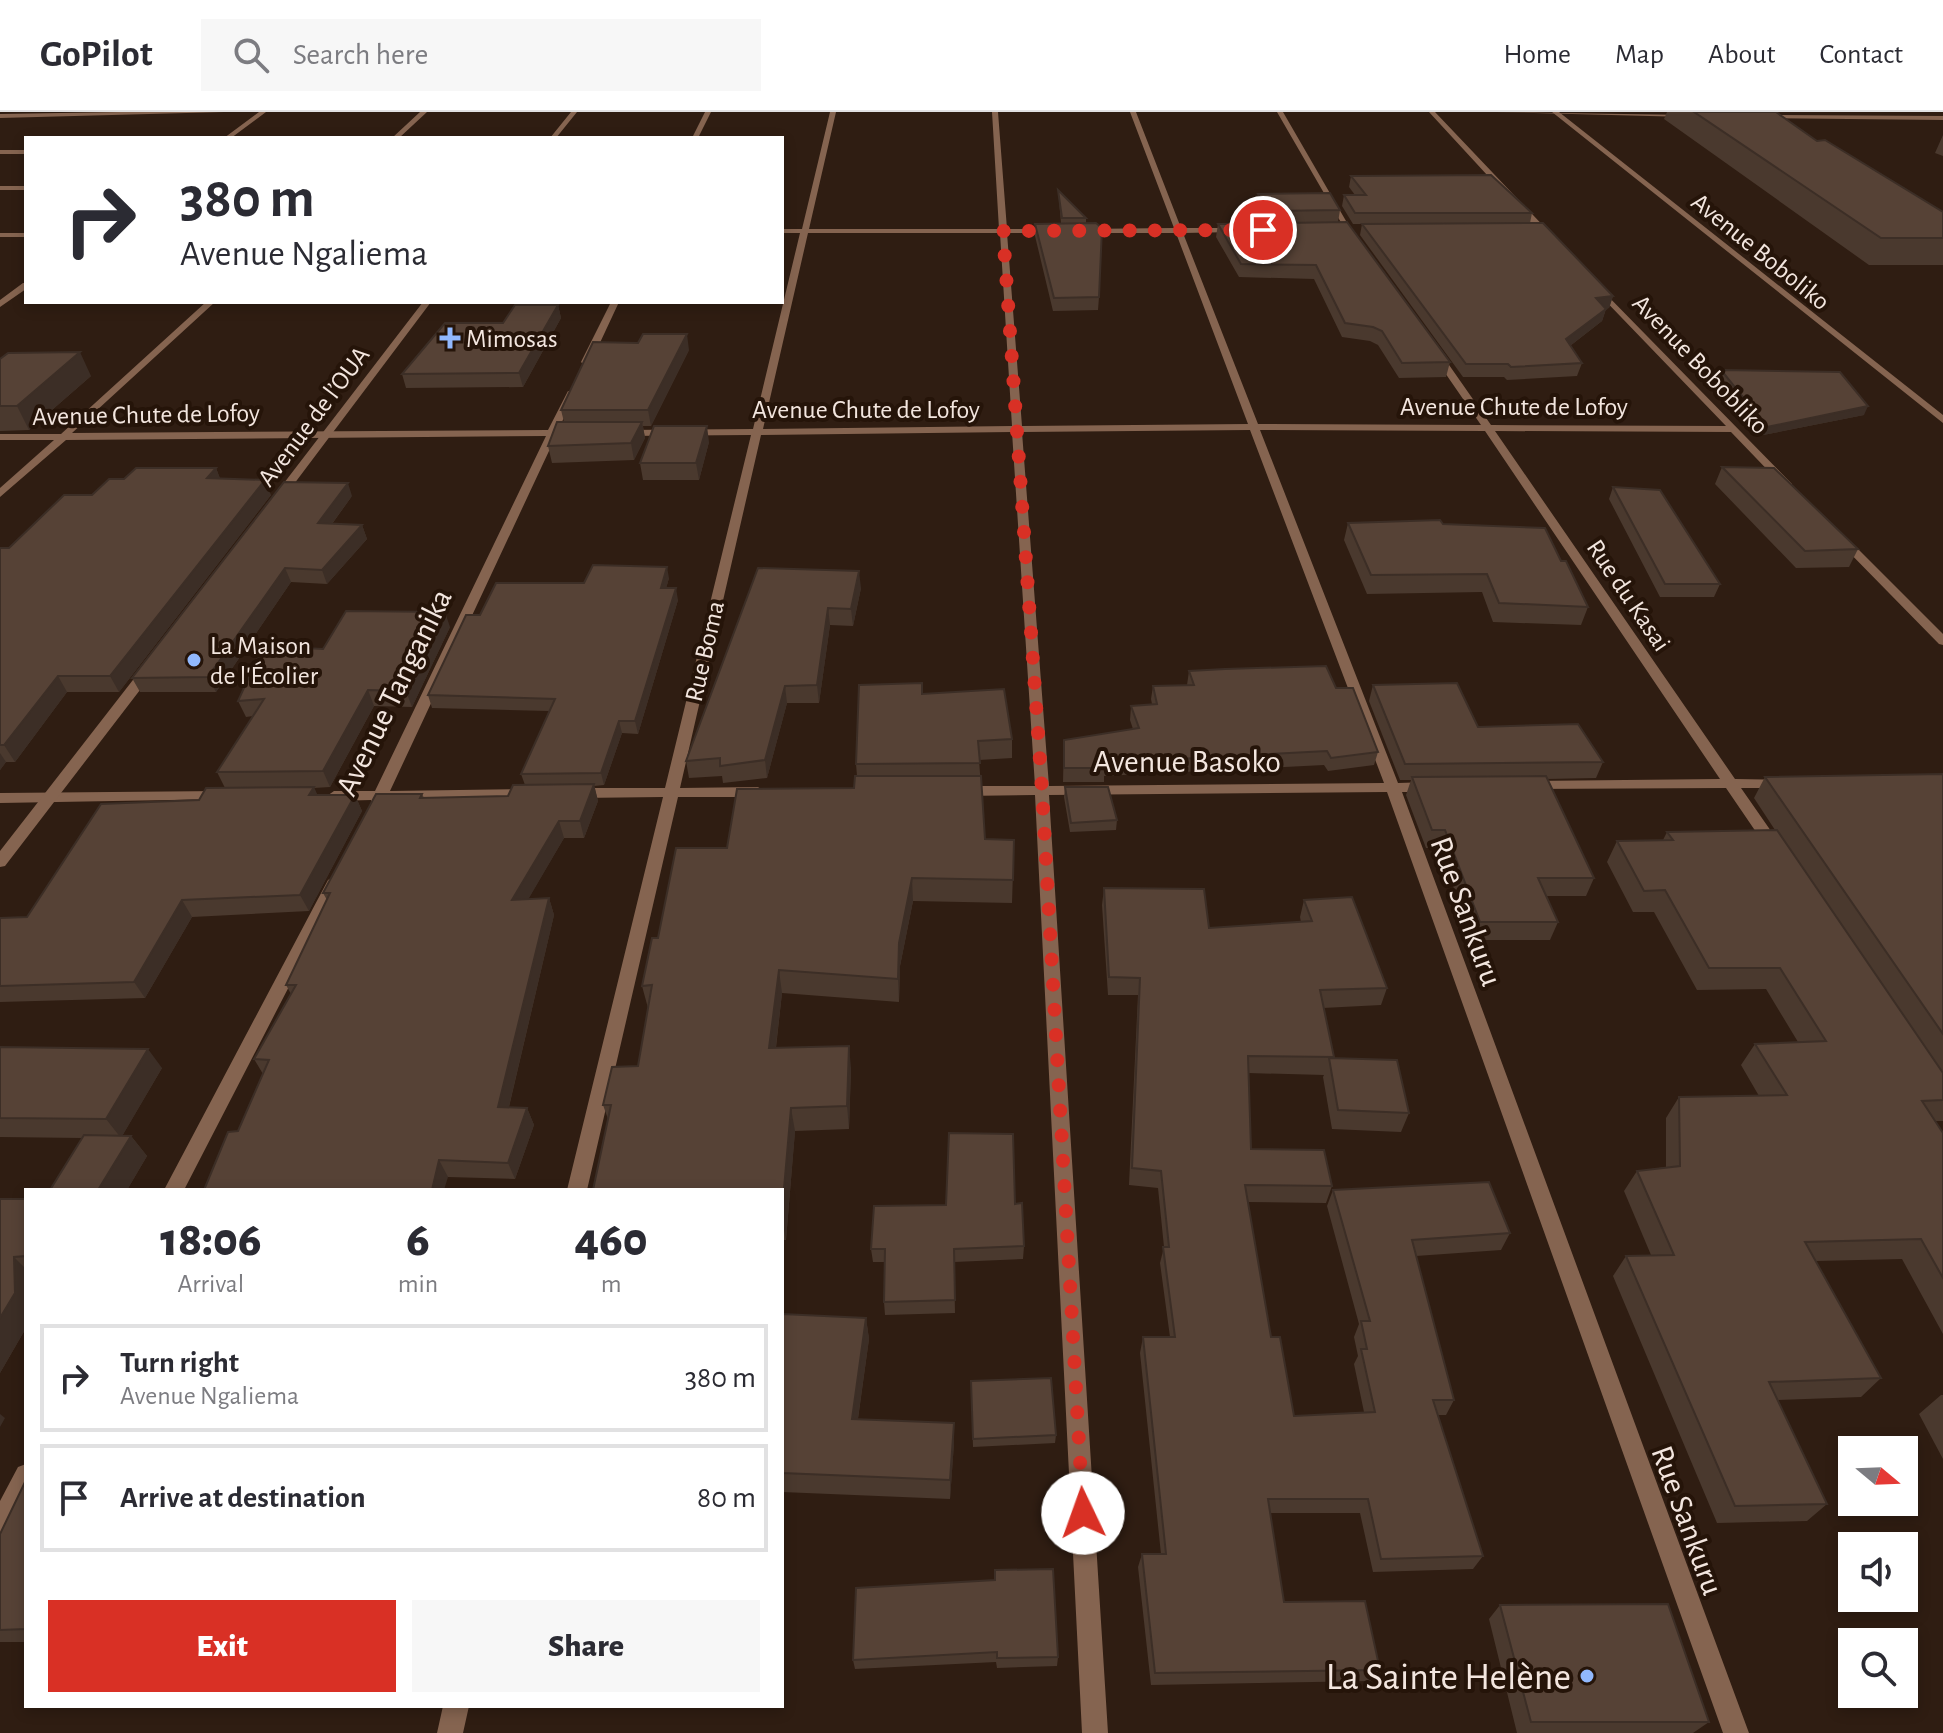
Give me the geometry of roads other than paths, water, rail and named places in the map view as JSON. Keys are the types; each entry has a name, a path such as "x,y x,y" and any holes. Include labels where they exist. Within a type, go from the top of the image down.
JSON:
{"street":[{"path":"0,116 221,112"},
{"path":"230,136 263,112"},
{"path":"397,136 424,112"},
{"path":"555,136 574,112"},
{"path":"696,136 708,112"},
{"name":"Rue Boma","path":"577,1188 833,112"},
{"path":"995,112 1042,790 1095,1733"},
{"name":"Rue Sankuru","path":"1133,112 1393,788 1736,1733"},
{"path":"1280,112 1348,229 1366,254"},
{"path":"1432,112 1552,240"},
{"path":"1498,112 1694,115"},
{"name":"Avenue Boboliko","path":"1555,113 1943,420"},
{"path":"1756,116 1943,118"},
{"path":"0,152 24,152"},
{"path":"0,188 24,188"},
{"path":"1333,229 1363,229"},
{"path":"1527,229 1542,229"},
{"path":"784,231 1240,230"},
{"path":"0,235 24,235"},
{"name":"Avenue Bobobliko","path":"1595,285 1799,496"},
{"path":"0,304 24,286"},
{"path":"0,494 209,304"},
{"name":"Avenue de l’OUA","path":"270,509 426,304"},
{"name":"Avenue Tanganika","path":"376,803 614,304"},
{"name":"Rue du Kasai","path":"1428,341 1490,427 1777,853"},
{"name":"Avenue Chute de Lofoy","path":"614,433 1254,427 1732,429"},
{"name":"Avenue Chute de Lofoy","path":"0,437 583,433"},
{"path":"1832,529 1943,641"},
{"path":"0,862 156,659"},
{"path":"1516,786 1791,783"},
{"name":"Avenue Basoko","path":"949,791 1439,787"},
{"path":"317,796 376,803 556,794 779,792"},
{"path":"0,798 239,796"},
{"path":"175,1188 343,866"},
{"path":"0,1525 24,1479"},
{"path":"450,1733 456,1708"}],"place":[{"name":"Mimosas","path":"450,338"},
{"name":"La Maison de l'Écolier","path":"194,660"},
{"name":"La Sainte Helène","path":"1587,1676"}]}
